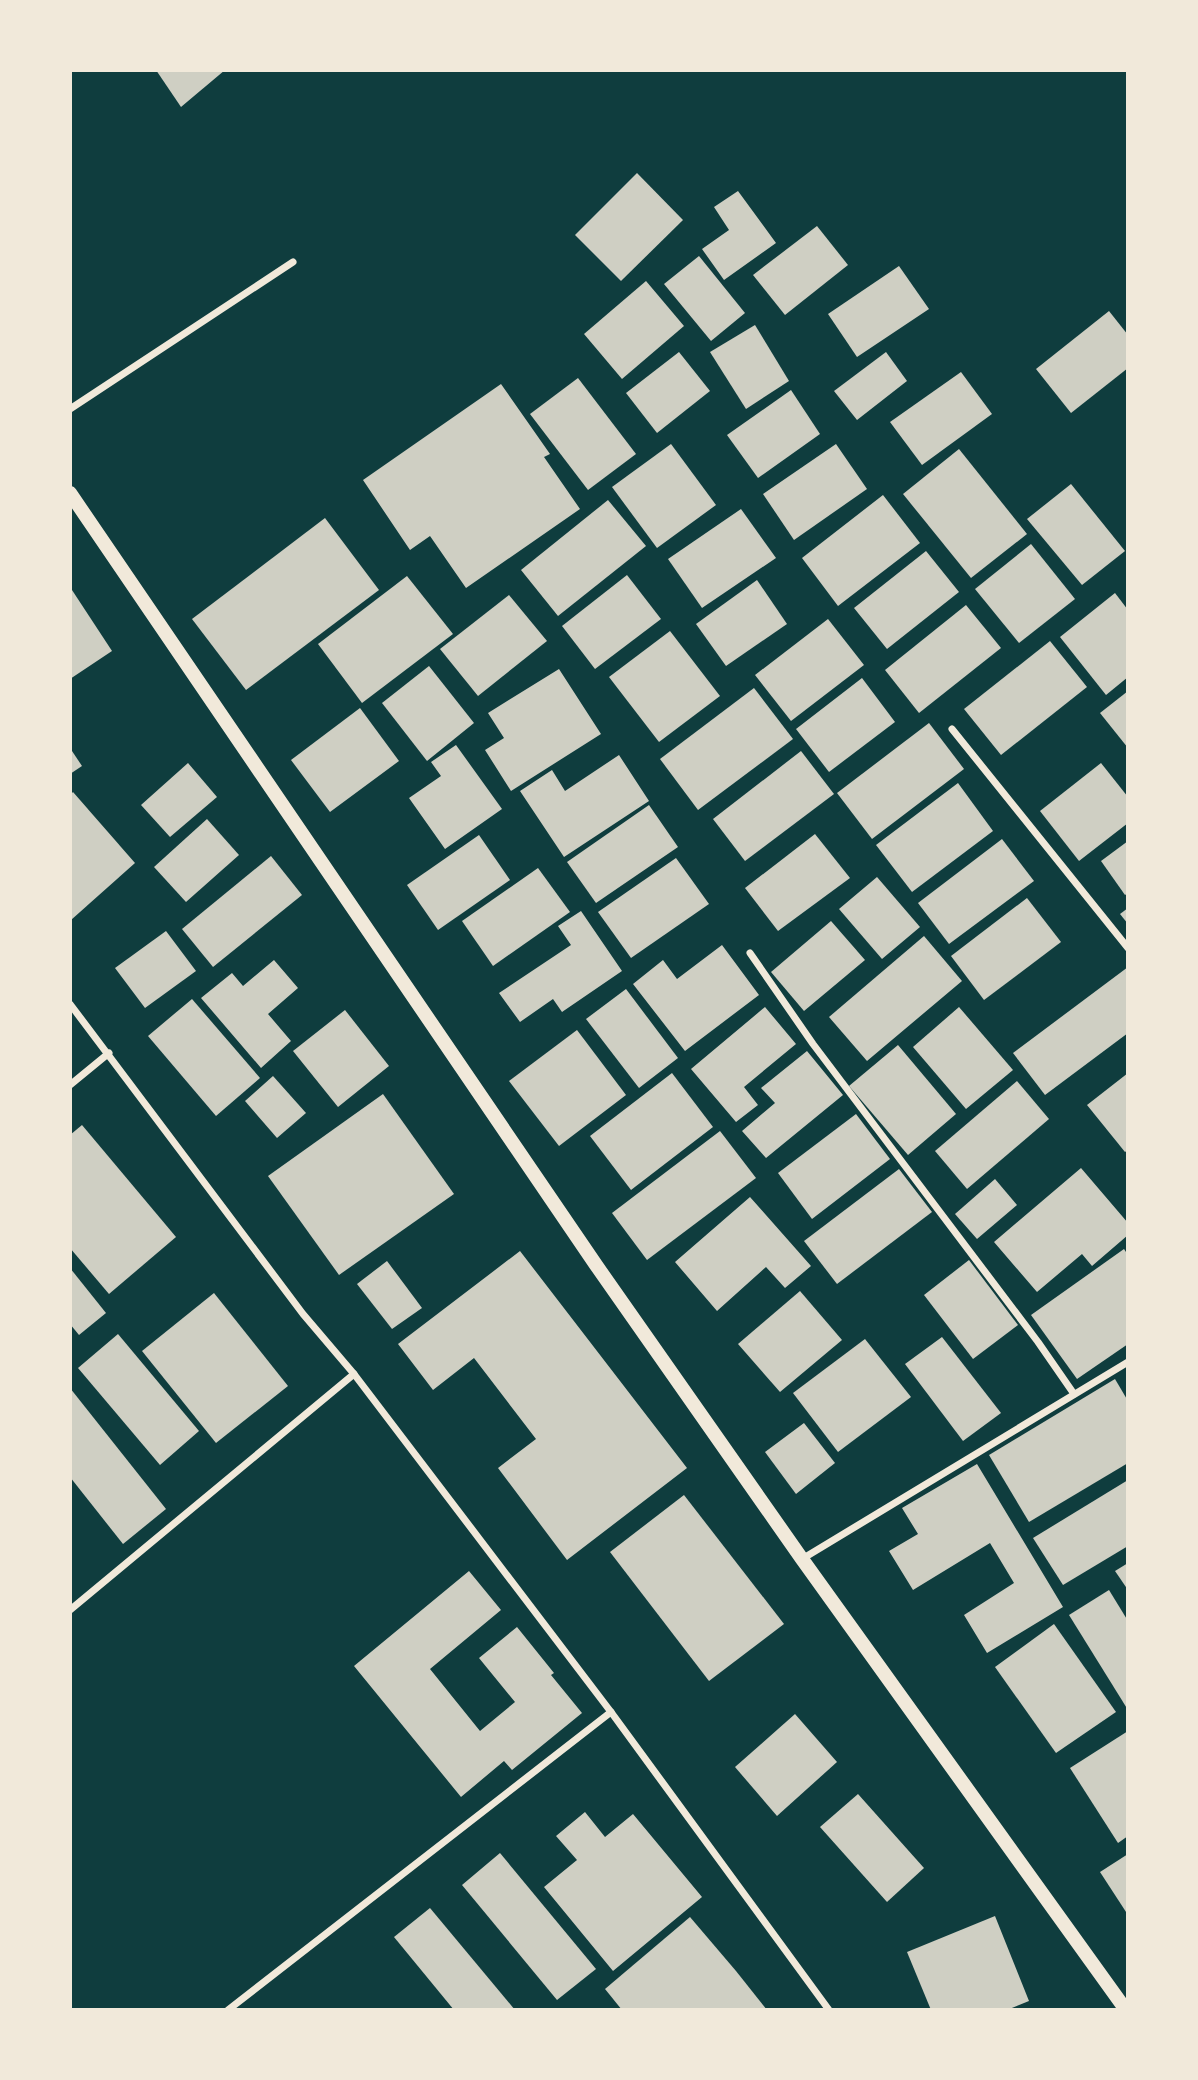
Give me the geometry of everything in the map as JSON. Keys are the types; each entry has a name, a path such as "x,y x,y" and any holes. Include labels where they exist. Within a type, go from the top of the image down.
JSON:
{"main road":[{"path":"70,494 596,1265 802,1559 1126,2010"}],"street":[{"path":"70,409 293,262"},
{"path":"952,729 1128,948"},
{"path":"750,953 813,1044 1038,1342 1074,1394"},
{"path":"70,1004 303,1314 355,1374 611,1712 829,2010"},
{"path":"70,1085 109,1054"},
{"path":"802,1559 1128,1362"},
{"path":"70,1610 355,1374"},
{"path":"228,2010 611,1712"}],"building":[{"path":"156,70 225,70 181,107"},
{"path":"637,173 683,220 621,281 575,235"},
{"path":"738,191 776,243 724,280 702,249 729,230 714,207"},
{"path":"817,226 848,265 785,315 753,275"},
{"path":"699,256 745,313 711,341 664,284"},
{"path":"899,266 929,309 857,357 828,314"},
{"path":"646,281 684,326 622,379 584,334"},
{"path":"1109,311 1128,335 1128,368 1071,413 1036,369"},
{"path":"755,325 789,381 746,409 710,352"},
{"path":"679,352 710,391 657,433 626,393"},
{"path":"886,352 907,381 857,420 834,391"},
{"path":"961,372 992,414 922,465 890,422"},
{"path":"578,378 636,454 588,490 530,414"},
{"path":"501,384 550,454 544,457 580,509 466,588 430,536 410,550 363,480"},
{"path":"791,390 820,434 758,478 727,435"},
{"path":"671,444 716,505 657,548 612,487"},
{"path":"836,444 867,489 794,540 763,494"},
{"path":"959,449 1027,534 971,578 903,494"},
{"path":"1071,484 1125,551 1082,585 1027,519"},
{"path":"883,495 920,543 838,606 802,558"},
{"path":"608,500 646,546 558,616 521,570"},
{"path":"741,509 776,558 702,608 668,559"},
{"path":"325,518 379,590 246,690 192,619"},
{"path":"1031,544 1075,599 1019,643 975,589"},
{"path":"926,551 959,592 887,649 854,608"},
{"path":"627,575 661,619 595,669 562,626"},
{"path":"407,576 453,634 362,703 318,644"},
{"path":"757,580 787,624 726,666 696,624"},
{"path":"70,587 112,651 70,679"},
{"path":"1115,593 1128,610 1128,677 1106,695 1060,637"},
{"path":"509,595 547,641 478,696 440,649"},
{"path":"966,605 1001,648 919,713 885,670"},
{"path":"828,619 864,665 791,721 755,675"},
{"path":"670,631 720,696 659,742 609,677"},
{"path":"1050,641 1087,687 1001,755 964,709"},
{"path":"429,666 474,723 427,761 382,703"},
{"path":"559,669 601,734 511,791 485,750 504,738 488,713"},
{"path":"862,678 895,722 829,772 796,729"},
{"path":"754,688 793,739 698,810 660,759"},
{"path":"1128,691 1128,748 1100,713"},
{"path":"360,708 399,761 330,812 291,760"},
{"path":"929,723 964,769 872,839 837,793"},
{"path":"456,745 502,809 445,849 409,798 441,776 431,762"},
{"path":"70,748 82,766 70,774"},
{"path":"801,751 834,794 745,861 713,819"},
{"path":"619,755 649,801 564,857 520,791 552,770 565,791"},
{"path":"188,763 217,797 170,837 141,805"},
{"path":"1101,763 1128,797 1128,823 1079,861 1040,811"},
{"path":"958,783 993,831 912,892 876,845"},
{"path":"73,792 135,863 71,920 70,795"},
{"path":"649,805 678,847 596,903 567,862"},
{"path":"207,819 239,855 186,902 154,867"},
{"path":"815,834 850,878 778,931 745,888"},
{"path":"479,835 510,880 438,930 407,885"},
{"path":"1002,839 1034,881 949,944 918,903"},
{"path":"1128,841 1128,893 1125,895 1101,861"},
{"path":"271,856 302,895 213,967 182,929"},
{"path":"676,858 709,904 631,958 598,912"},
{"path":"538,868 570,912 493,966 462,921"},
{"path":"877,877 920,927 882,959 839,909"},
{"path":"1027,898 1061,942 984,1000 951,956"},
{"path":"1128,908 1128,924 1120,914"},
{"path":"581,911 622,971 562,1012 553,999 520,1022 499,993 571,945 558,926"},
{"path":"831,921 865,960 804,1011 771,972"},
{"path":"166,931 196,971 145,1008 115,968"},
{"path":"924,936 962,981 867,1061 829,1017"},
{"path":"722,945 759,995 685,1051 633,984 663,960 677,979"},
{"path":"274,960 298,988 268,1014 291,1041 261,1068 201,998 232,973 243,986"},
{"path":"1128,967 1128,1033 1045,1095 1013,1053"},
{"path":"626,989 678,1058 639,1088 586,1019"},
{"path":"192,999 260,1078 216,1116 148,1036"},
{"path":"765,1007 796,1044 744,1087 758,1105 736,1122 691,1069"},
{"path":"959,1007 1013,1070 966,1109 913,1047"},
{"path":"345,1010 389,1066 338,1107 293,1051"},
{"path":"577,1030 626,1095 559,1146 509,1081"},
{"path":"898,1045 956,1114 908,1155 849,1086"},
{"path":"807,1051 843,1095 766,1158 742,1131 775,1103 761,1088"},
{"path":"672,1073 713,1127 631,1190 590,1136"},
{"path":"1128,1073 1128,1150 1125,1152 1087,1105"},
{"path":"273,1076 306,1113 277,1138 245,1101"},
{"path":"1017,1081 1049,1119 967,1189 935,1151"},
{"path":"383,1094 454,1194 339,1275 268,1176"},
{"path":"856,1114 890,1159 812,1219 778,1173"},
{"path":"82,1125 176,1237 109,1294 70,1248 70,1135"},
{"path":"720,1131 756,1178 647,1260 612,1213"},
{"path":"1081,1168 1128,1223 1128,1235 1092,1266 1082,1254 1037,1292 994,1242"},
{"path":"899,1169 932,1212 837,1284 804,1241"},
{"path":"995,1179 1017,1205 977,1239 955,1214"},
{"path":"750,1197 811,1266 785,1288 766,1267 717,1311 675,1262"},
{"path":"1124,1249 1128,1255 1128,1344 1077,1379 1031,1315"},
{"path":"520,1251 687,1468 567,1560 498,1468 536,1439 474,1358 433,1390 398,1344"},
{"path":"969,1260 1018,1325 973,1359 924,1295"},
{"path":"387,1261 422,1308 392,1329 357,1284"},
{"path":"70,1268 106,1313 79,1335 70,1324"},
{"path":"800,1291 842,1340 780,1392 738,1344"},
{"path":"214,1293 288,1386 216,1443 142,1351"},
{"path":"118,1334 199,1431 160,1465 78,1368"},
{"path":"942,1337 1001,1413 963,1441 905,1364"},
{"path":"865,1339 911,1397 838,1452 793,1393"},
{"path":"1115,1379 1128,1401 1128,1463 1029,1522 989,1455"},
{"path":"70,1388 166,1509 123,1544 70,1477"},
{"path":"804,1423 835,1463 796,1494 765,1452"},
{"path":"977,1464 1063,1607 987,1653 964,1615 1014,1583 990,1543 913,1590 889,1551 918,1534 902,1508"},
{"path":"1128,1480 1128,1546 1063,1585 1033,1538"},
{"path":"684,1495 784,1624 709,1681 610,1552"},
{"path":"1128,1563 1128,1590 1115,1571"},
{"path":"469,1571 501,1610 430,1669 480,1731 515,1702 479,1658 517,1627 582,1713 512,1770 504,1761 461,1797 354,1666"},
{"path":"1109,1590 1128,1621 1128,1710 1069,1615"},
{"path":"1054,1624 1116,1712 1056,1753 995,1667"},
{"path":"795,1714 837,1762 777,1816 735,1767"},
{"path":"1128,1731 1128,1836 1118,1843 1070,1768"},
{"path":"858,1794 924,1868 887,1902 820,1827"},
{"path":"585,1812 605,1837 633,1814 702,1897 613,1971 544,1887 577,1860 556,1836"},
{"path":"500,1853 596,1969 557,2000 462,1885"},
{"path":"1128,1854 1128,1915 1100,1872"},
{"path":"430,1908 515,2010 454,2010 394,1937"},
{"path":"995,1916 1029,2001 1007,2010 931,2010 907,1952"},
{"path":"690,1917 767,2010 622,2010 605,1989"}]}
